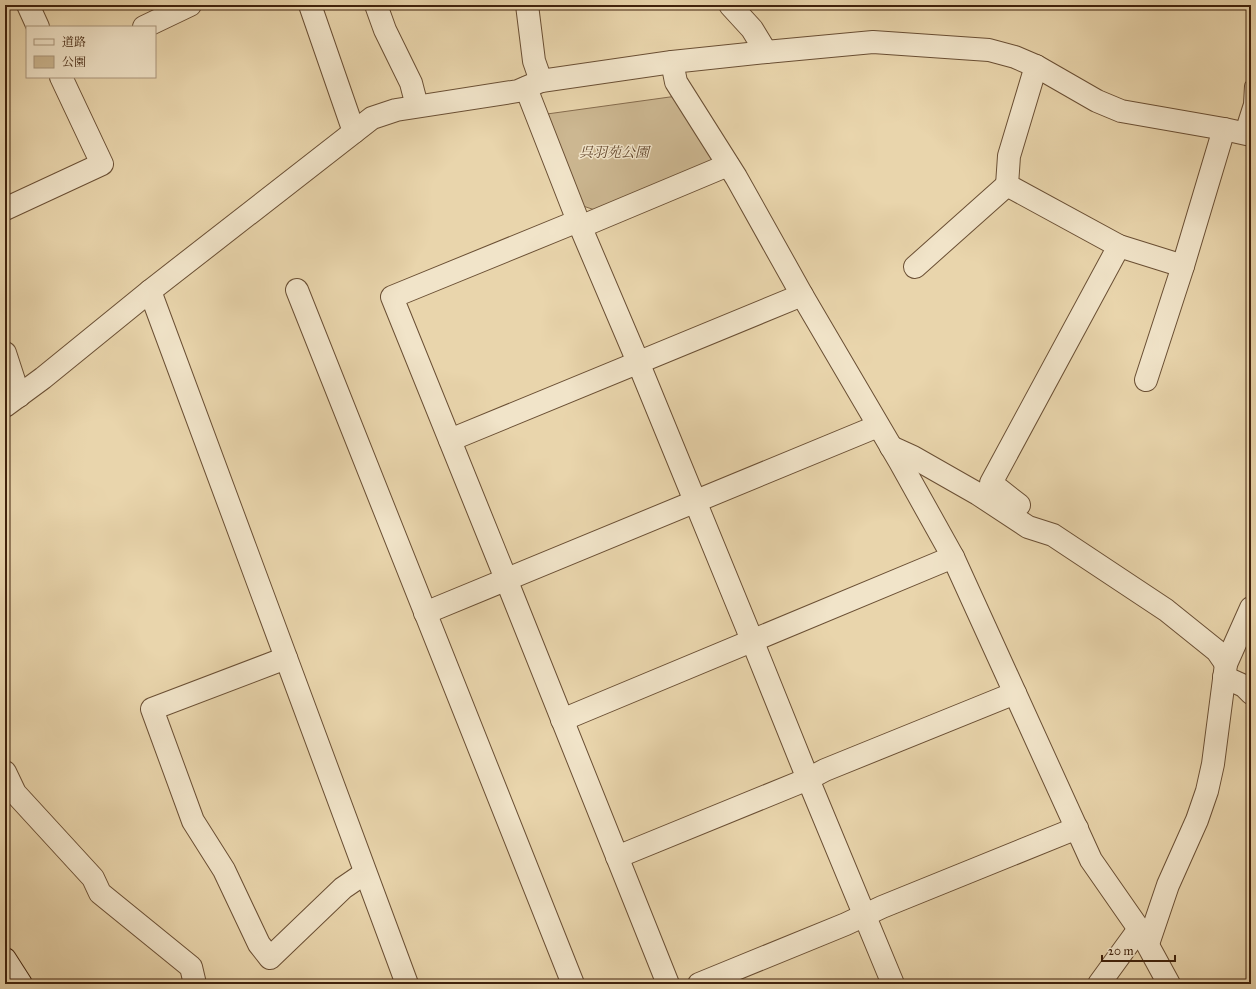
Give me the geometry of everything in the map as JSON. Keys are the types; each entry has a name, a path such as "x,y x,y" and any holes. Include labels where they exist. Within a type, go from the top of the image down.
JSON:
{"street":[{"path":"28,5 38,26"},
{"path":"146,26 190,5"},
{"path":"310,5 354,132"},
{"path":"376,5 385,30 411,83 417,106"},
{"path":"527,5 534,61 534,84 579,224 638,362 808,779 894,984"},
{"path":"730,5 752,29 766,52"},
{"path":"5,353 12,401 372,118 396,110 417,106 518,91 534,84 672,62 873,42 989,50 1015,57 1036,66 1097,101 1121,111 1239,132 1183,266 1146,380"},
{"path":"672,62 676,82 728,165 900,462 953,557 1092,860 1144,937 1169,984"},
{"path":"915,267 1007,185 1009,156 1036,66"},
{"path":"5,209 102,164 61,78"},
{"path":"668,984 392,298 728,165"},
{"path":"1007,185 1119,246 1183,266"},
{"path":"1053,535 1038,517 1009,498 991,483 1119,246"},
{"path":"297,290 574,984"},
{"path":"150,291 407,984"},
{"path":"450,440 802,295"},
{"path":"425,613 878,426"},
{"path":"891,448 913,457 978,494 1028,527 1053,535 1166,610 1217,652 1225,671 1251,693"},
{"path":"562,720 953,557"},
{"path":"1099,984 1144,937 1197,820 1207,791 1213,764 1225,671 1251,608"},
{"path":"286,658 152,709 154,717 193,821 224,870 259,944 270,958 343,888 365,873"},
{"path":"617,857 1015,693"},
{"path":"5,772 15,793 93,878 100,893 192,967 194,984"},
{"path":"699,984 1076,828"},
{"path":"6,963 21,984"}],"lane":[{"path":"1239,132 1250,104 1251,86"}],"green space":[{"name":"呉羽苑公園","path":"677,96 715,156 713,162 595,210 583,206 547,114"}]}
